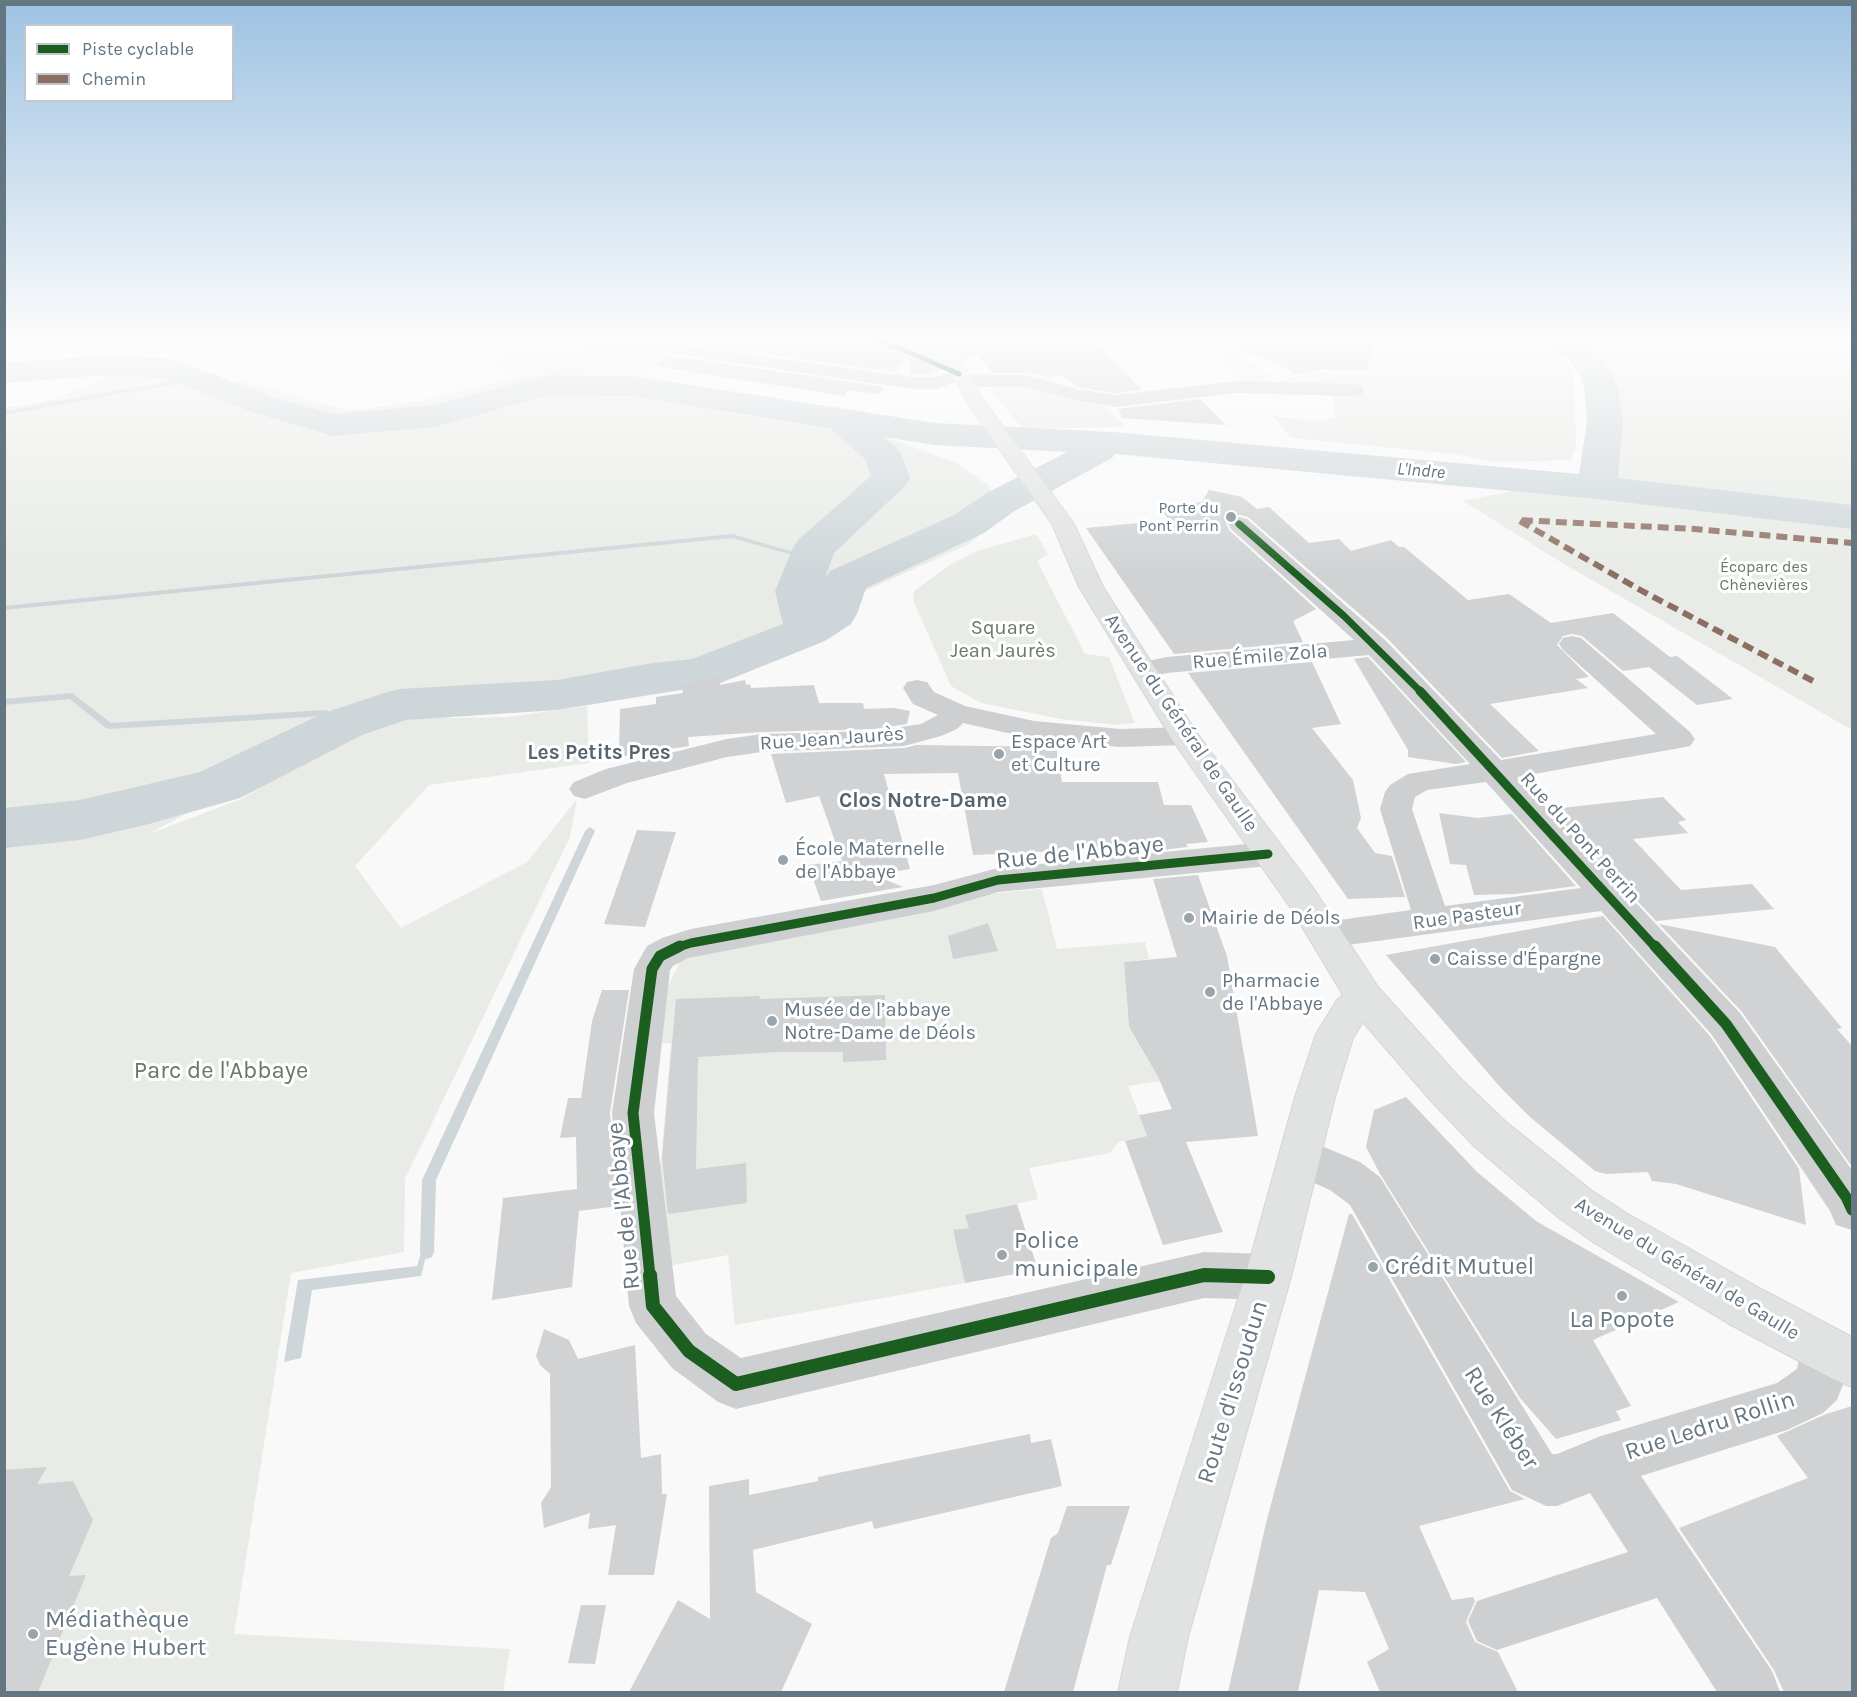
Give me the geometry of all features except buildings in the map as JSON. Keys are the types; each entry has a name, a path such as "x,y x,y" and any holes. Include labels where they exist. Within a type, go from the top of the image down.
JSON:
{"main road":[{"name":"Avenue du Général de Gaulle","path":"988,417 1063,524 1091,587 1185,736 1268,854 1302,898 1365,998 1462,1107 1505,1147 1575,1204 1671,1265 1839,1356"},
{"name":"Route d'Issoudun","path":"1147,1692 1159,1637 1268,1277 1335,1034 1350,1011 1365,998"}],"street":[{"name":"Rue du Pont Perrin","path":"1239,524 1377,646 1496,771 1608,897 1726,1024 1846,1197 1852,1210"},
{"path":"1432,921 1396,809 1401,792 1419,781 1496,771 1680,739 1572,644"},
{"name":"Rue Émile Zola","path":"1143,670 1167,665 1377,646"},
{"path":"917,688 923,698 956,713 1034,730 1120,738 1185,736"},
{"name":"Rue Jean Jaurès","path":"585,789 616,776 727,748 762,743 857,741 904,737 947,723 956,713"},
{"name":"Rue de l'Abbaye","path":"1268,854 998,880 934,898 691,943 675,948 660,956 652,969 633,1113 653,1306 690,1351 736,1384 1204,1275 1268,1277"},
{"name":"Rue Pasteur","path":"1325,935 1608,897"},
{"name":"Rue Kléber","path":"1300,1156 1345,1176 1365,1191 1531,1471 1546,1480 1557,1480 1601,1462"},
{"name":"Rue Ledru Rollin","path":"1601,1462 1787,1405 1805,1395 1839,1356"},
{"path":"1601,1462 1751,1692"},
{"path":"1497,1621 1669,1567"}],"green space":[{"name":"Parc de l'Abbaye","path":"5,417 865,417 861,429 955,462 991,487 991,525 969,544 653,687 396,699 147,835 241,799 348,736 402,714 453,718 508,717 587,706 589,763 429,785 355,866 401,928 527,862 577,799 570,837 405,1179 404,1252 291,1273 234,1634 510,1649 503,1692 5,1692"},
{"path":"1013,417 1115,417 1126,427 1023,429"},
{"path":"1274,417 1318,421 1334,417 1575,417 1576,445 1571,460 1497,462 1454,454 1291,438"},
{"name":"Écoparc des Chènevières","path":"1609,417 1852,417 1852,730 1564,564 1463,501 1616,470 1609,463 1605,440"},
{"name":"Square Jean Jaurès","path":"1036,534 1048,554 1037,561 1085,654 1109,657 1135,723 1117,725 1061,719 981,703 951,686 913,600 914,591 953,563 977,551"},
{"path":"1042,889 1057,949 1145,942 1149,959 1124,962 1129,1028 1160,1081 1128,1086 1147,1136 1118,1142 1110,1153 1029,1168 1038,1199 966,1215 969,1228 953,1231 965,1283 735,1325 728,1255 668,1266 658,1163 661,1162 671,1043 655,1043 661,1000 682,958 986,894"}],"shaded area":[{"path":"427,1252 421,1276 312,1290 301,1358 284,1362 298,1280 417,1266 421,1253"}],"waterway":[{"name":"L'Indre","path":"306,417 333,425 421,417"},
{"name":"L'Indre","path":"829,417 851,421"},
{"name":"L'Indre","path":"1597,487 1604,417"},
{"path":"808,631 798,591 814,548 891,478 882,454 847,426 851,421"},
{"name":"L'Indre","path":"851,421 935,434 1113,443 1597,487"},
{"path":"808,631 834,614 846,580 969,524 999,503 1099,450"},
{"name":"L'Indre","path":"1597,487 1852,517"},
{"path":"4,608 732,536 810,558"},
{"path":"4,828 80,820 149,805 220,785 343,724 399,705 557,695 653,678 700,673 808,631"},
{"path":"4,702 72,696 109,726 326,713 343,724"},
{"path":"427,1252 429,1180 590,831"}],"marked path":[{"path":"1813,681 1644,592 1518,520 1695,529 1852,543"}],"cycle path":[{"path":"1239,524 1397,666 1726,1024 1846,1197 1852,1210"},
{"path":"1268,854 998,880 934,898 691,943 675,948 660,956 652,969 633,1113 653,1306 689,1351 736,1384 1204,1275 1268,1277"}],"place":[{"name":"Porte du Pont Perrin","path":"1231,517"},
{"name":"Espace Art et Culture","path":"999,754"},
{"name":"École Maternelle de l'Abbaye","path":"783,860"},
{"name":"Mairie de Déols","path":"1189,918"},
{"name":"Caisse d'Épargne","path":"1435,959"},
{"name":"Pharmacie de l'Abbaye","path":"1210,992"},
{"name":"Musée de l’abbaye Notre-Dame de Déols","path":"772,1021"},
{"name":"Police municipale","path":"1002,1255"},
{"name":"Crédit Mutuel","path":"1373,1267"},
{"name":"La Popote","path":"1622,1296"},
{"name":"Médiathèque Eugène Hubert","path":"33,1634"}],"district":[{"name":"Les Petits Pres","path":"599,753"},
{"name":"Clos Notre-Dame","path":"923,801"}]}
